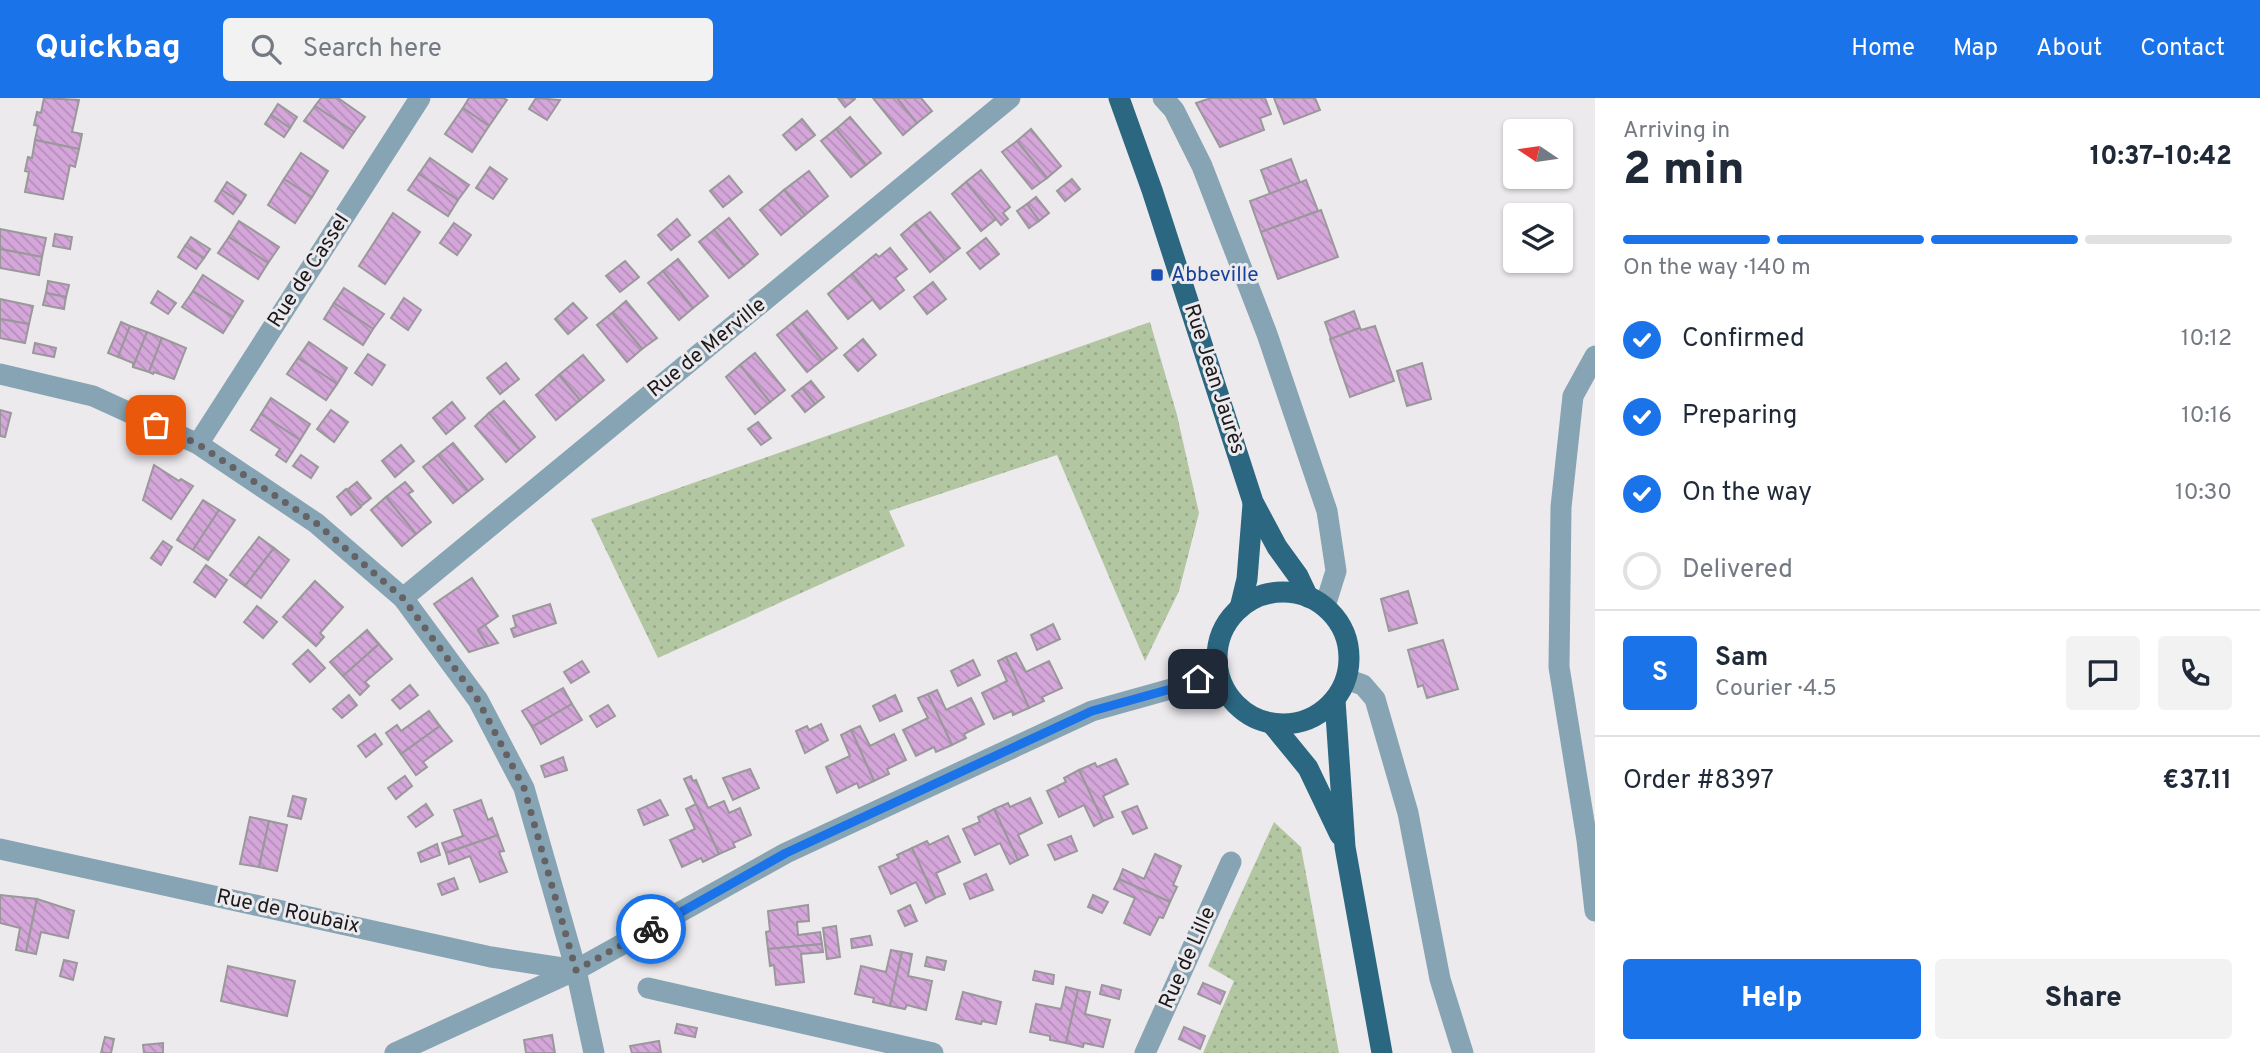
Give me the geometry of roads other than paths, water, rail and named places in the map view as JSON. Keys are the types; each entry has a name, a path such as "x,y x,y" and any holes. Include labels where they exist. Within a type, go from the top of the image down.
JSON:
{"main road":[{"name":"Rue Jean Jaurès","path":"1119,98 1152,190 1254,502 1277,548 1316,601"},
{"name":"Rue Jean Jaurès","path":"1240,608 1247,579 1254,502"},
{"path":"1291,592 1316,601 1336,618 1344,632 1350,663 1346,679 1335,700 1325,710 1300,723 1272,724 1252,718 1236,706 1224,690 1218,671 1216,654 1228,621 1254,598 1272,593 1291,592"},
{"path":"1335,700 1345,846 1382,1053"},
{"path":"1272,724 1308,768 1345,846"}],"street":[{"name":"Rue de Cassel","path":"198,444 420,98"},
{"name":"Rue de Merville","path":"403,598 1010,98"},
{"path":"1163,98 1174,110 1202,166 1267,334 1327,511 1336,571 1316,601"},
{"path":"1595,356 1573,396 1561,508 1559,667 1587,840 1595,911"},
{"path":"0,374 93,396 198,444 316,523 403,598 478,700 524,788 576,970 594,1053"},
{"path":"395,1053 576,970 811,841 1092,711 1178,687 1218,671"},
{"path":"1346,679 1363,685 1375,699 1408,813 1440,979 1463,1053"},
{"name":"Rue de Roubaix","path":"0,849 491,957 576,970"},
{"name":"Rue de Lille","path":"1145,1053 1231,862"},
{"path":"648,988 933,1053"}],"place":[{"name":"Abbeville","path":"1157,275"}]}
